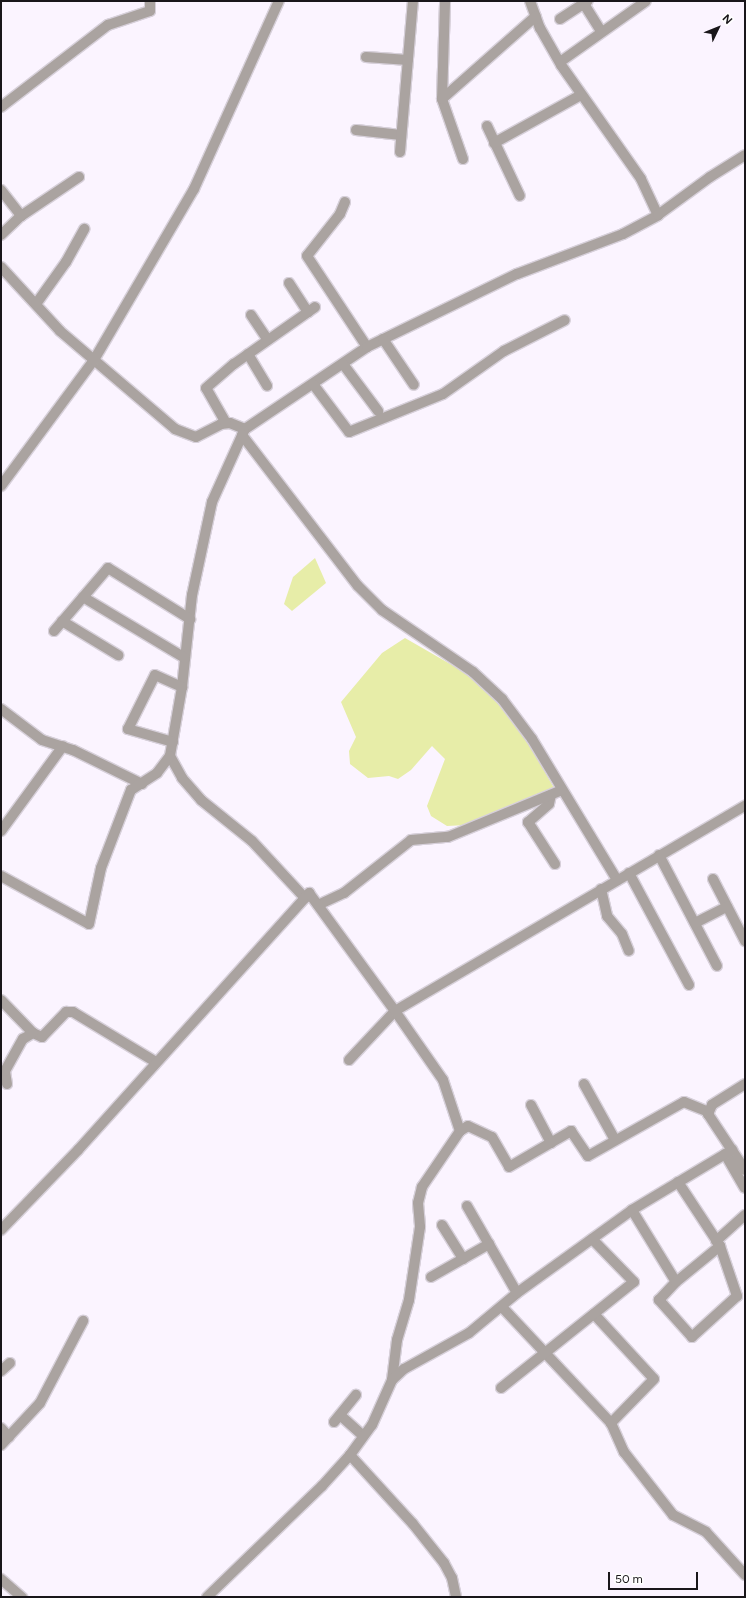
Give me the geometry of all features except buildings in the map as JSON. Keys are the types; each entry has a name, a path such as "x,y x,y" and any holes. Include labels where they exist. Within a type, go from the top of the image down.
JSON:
{"street":[{"path":"1,107 108,25 150,11 150,1"},
{"path":"1,486 94,360 204,171 279,1"},
{"path":"400,152 413,1"},
{"path":"445,1 442,99 463,159"},
{"path":"530,1 540,28 560,62 581,95 642,179 658,215"},
{"path":"560,62 601,31 646,1"},
{"path":"560,19 586,3 601,31"},
{"path":"442,99 536,16"},
{"path":"366,57 408,60"},
{"path":"494,143 581,95"},
{"path":"487,126 520,196"},
{"path":"356,130 401,135"},
{"path":"1,876 89,924 101,868 131,790 157,773 170,756 182,687 190,619 212,502 244,432 367,347 517,274 623,234 658,215 710,177 745,155"},
{"path":"1,235 21,216 79,178"},
{"path":"1,190 21,216"},
{"path":"345,202 340,214 307,256 367,347"},
{"path":"36,304 66,262 84,230"},
{"path":"1,266 60,331 175,429 196,437 226,423"},
{"path":"289,283 312,310 248,354 206,388 226,423 244,432 358,586 382,610 473,672 502,699 532,739 617,880"},
{"path":"251,315 268,340"},
{"path":"313,384 349,432 443,394 504,351 565,320"},
{"path":"383,339 414,385"},
{"path":"248,354 267,386"},
{"path":"343,364 378,411"},
{"path":"54,631 108,568 190,619"},
{"path":"83,597 185,658"},
{"path":"62,621 118,655"},
{"path":"173,742 128,730 155,675 182,687"},
{"path":"1,709 42,740 63,746 142,784"},
{"path":"1,831 63,746"},
{"path":"170,756 182,778 201,800 252,841 305,898"},
{"path":"318,905 344,893 411,840 448,837 562,790"},
{"path":"551,795 549,804 528,822 555,864"},
{"path":"349,1060 395,1011 745,806"},
{"path":"660,855 717,966"},
{"path":"629,873 689,985"},
{"path":"713,879 745,941"},
{"path":"601,889 607,916 622,934 629,951"},
{"path":"1,1230 78,1150 309,893 443,1080 460,1131"},
{"path":"695,923 728,907"},
{"path":"1,1000 33,1033 42,1037 66,1012 73,1012 156,1062"},
{"path":"7,1084 5,1071 23,1039 33,1033"},
{"path":"584,1084 615,1140"},
{"path":"745,1084 712,1105 708,1114 745,1188"},
{"path":"207,1597 322,1486 350,1455 372,1425 392,1380 396,1340 409,1300 420,1227 419,1197 422,1187 460,1131 468,1126 492,1137 509,1166 572,1131 588,1156 684,1102 709,1112"},
{"path":"531,1105 551,1143"},
{"path":"392,1380 404,1369 469,1333 517,1293 632,1210 728,1152"},
{"path":"728,1152 745,1170"},
{"path":"678,1182 718,1243 737,1296 692,1336 659,1300 718,1243 745,1215"},
{"path":"467,1206 517,1293"},
{"path":"632,1210 676,1282"},
{"path":"442,1226 463,1259"},
{"path":"501,1388 634,1282 592,1239"},
{"path":"431,1277 489,1244"},
{"path":"502,1307 611,1423 624,1452 673,1515 706,1532 745,1574"},
{"path":"594,1314 654,1379 611,1423"},
{"path":"1,1445 40,1403 83,1321"},
{"path":"1,1371 10,1363"},
{"path":"356,1395 337,1419 363,1436"},
{"path":"1,1428 9,1437"},
{"path":"350,1455 413,1524 444,1563 452,1578 456,1597"},
{"path":"1,1579 22,1597"}],"green space":[{"path":"315,558 326,583 292,611 284,604 293,577"},
{"path":"405,638 471,676 501,705 529,744 554,788 466,825 447,826 431,816 427,806 445,759 432,746 411,770 398,779 389,776 368,778 350,764 349,751 356,737 341,702 382,653"}]}
